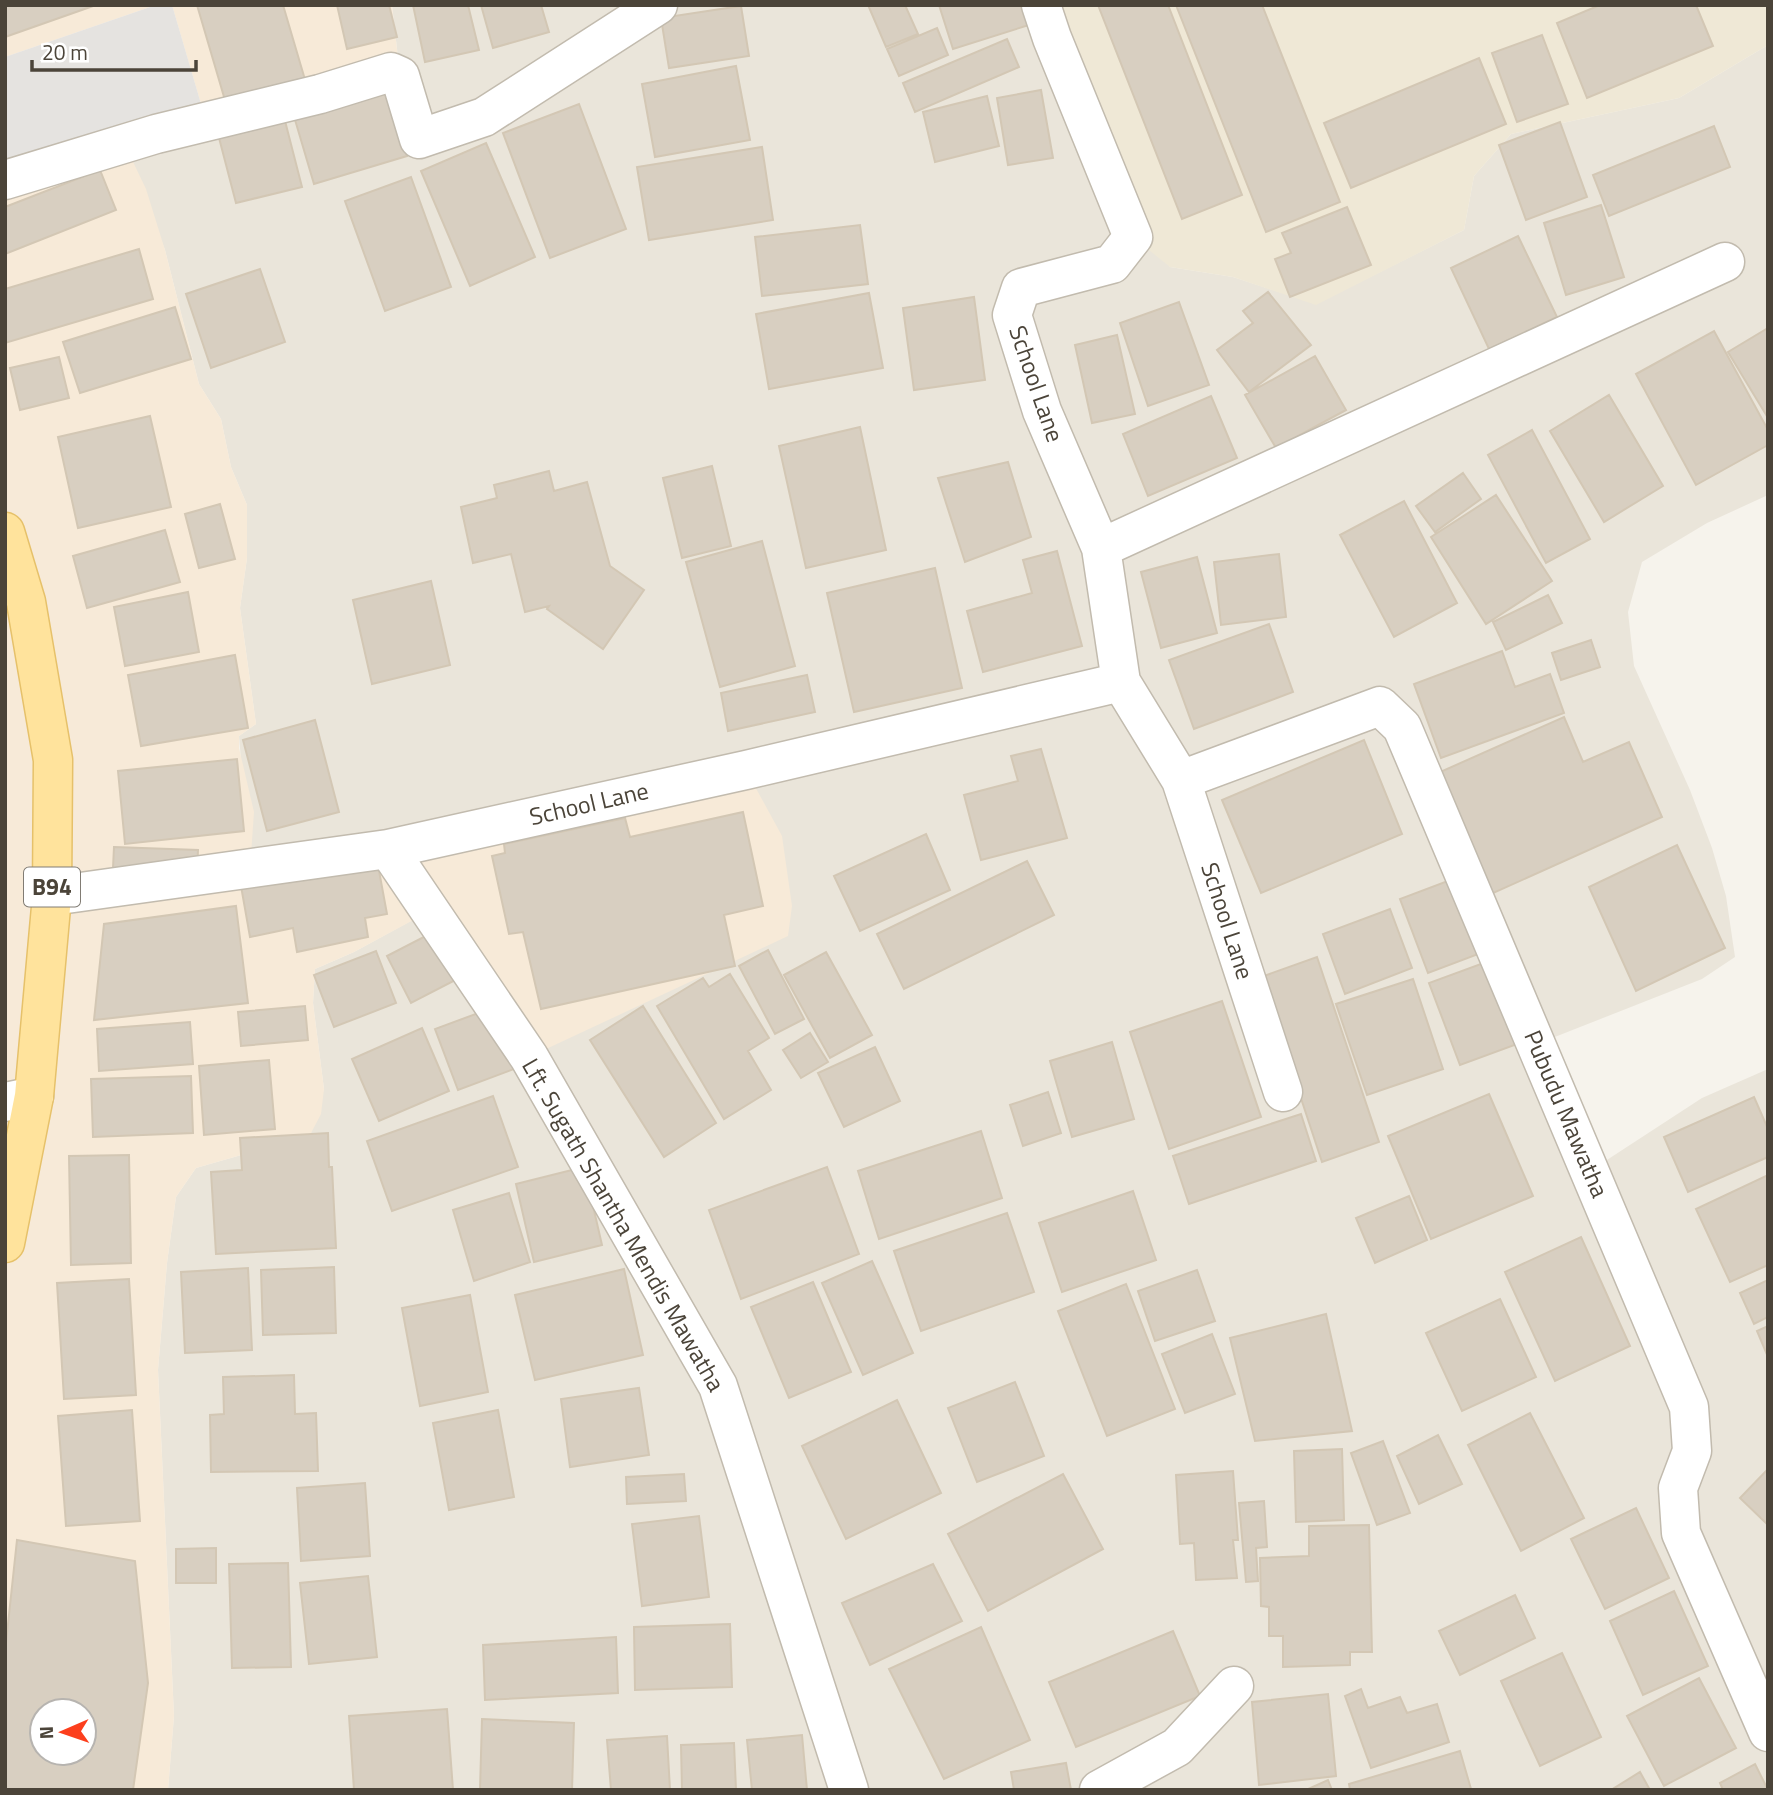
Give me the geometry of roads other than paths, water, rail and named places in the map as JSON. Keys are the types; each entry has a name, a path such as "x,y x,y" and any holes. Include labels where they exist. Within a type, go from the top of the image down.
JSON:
{"main road":[{"name":"B94","path":"5,533 26,601 53,760 52,896 20,1099 5,1243"}],"street":[{"path":"5,180 156,134 320,94 391,72 400,76 419,139 484,117 658,5"},
{"name":"School Lane","path":"1041,5 1133,237 1112,264 1021,288 1013,315 1042,411 1101,548 1121,682 1181,780 1283,1092"},
{"path":"1101,548 1725,262"},
{"name":"School Lane","path":"52,896 388,849 746,770 1121,682"},
{"name":"Pubudu Mawatha","path":"1181,780 1380,706 1402,727 1689,1407 1692,1451 1678,1488 1681,1533 1768,1732"},
{"name":"Lft. Sugath Shantha Mendis Mawatha","path":"388,849 529,1057 718,1386 849,1790"},
{"path":"1099,1790 1177,1747 1234,1686"}]}
